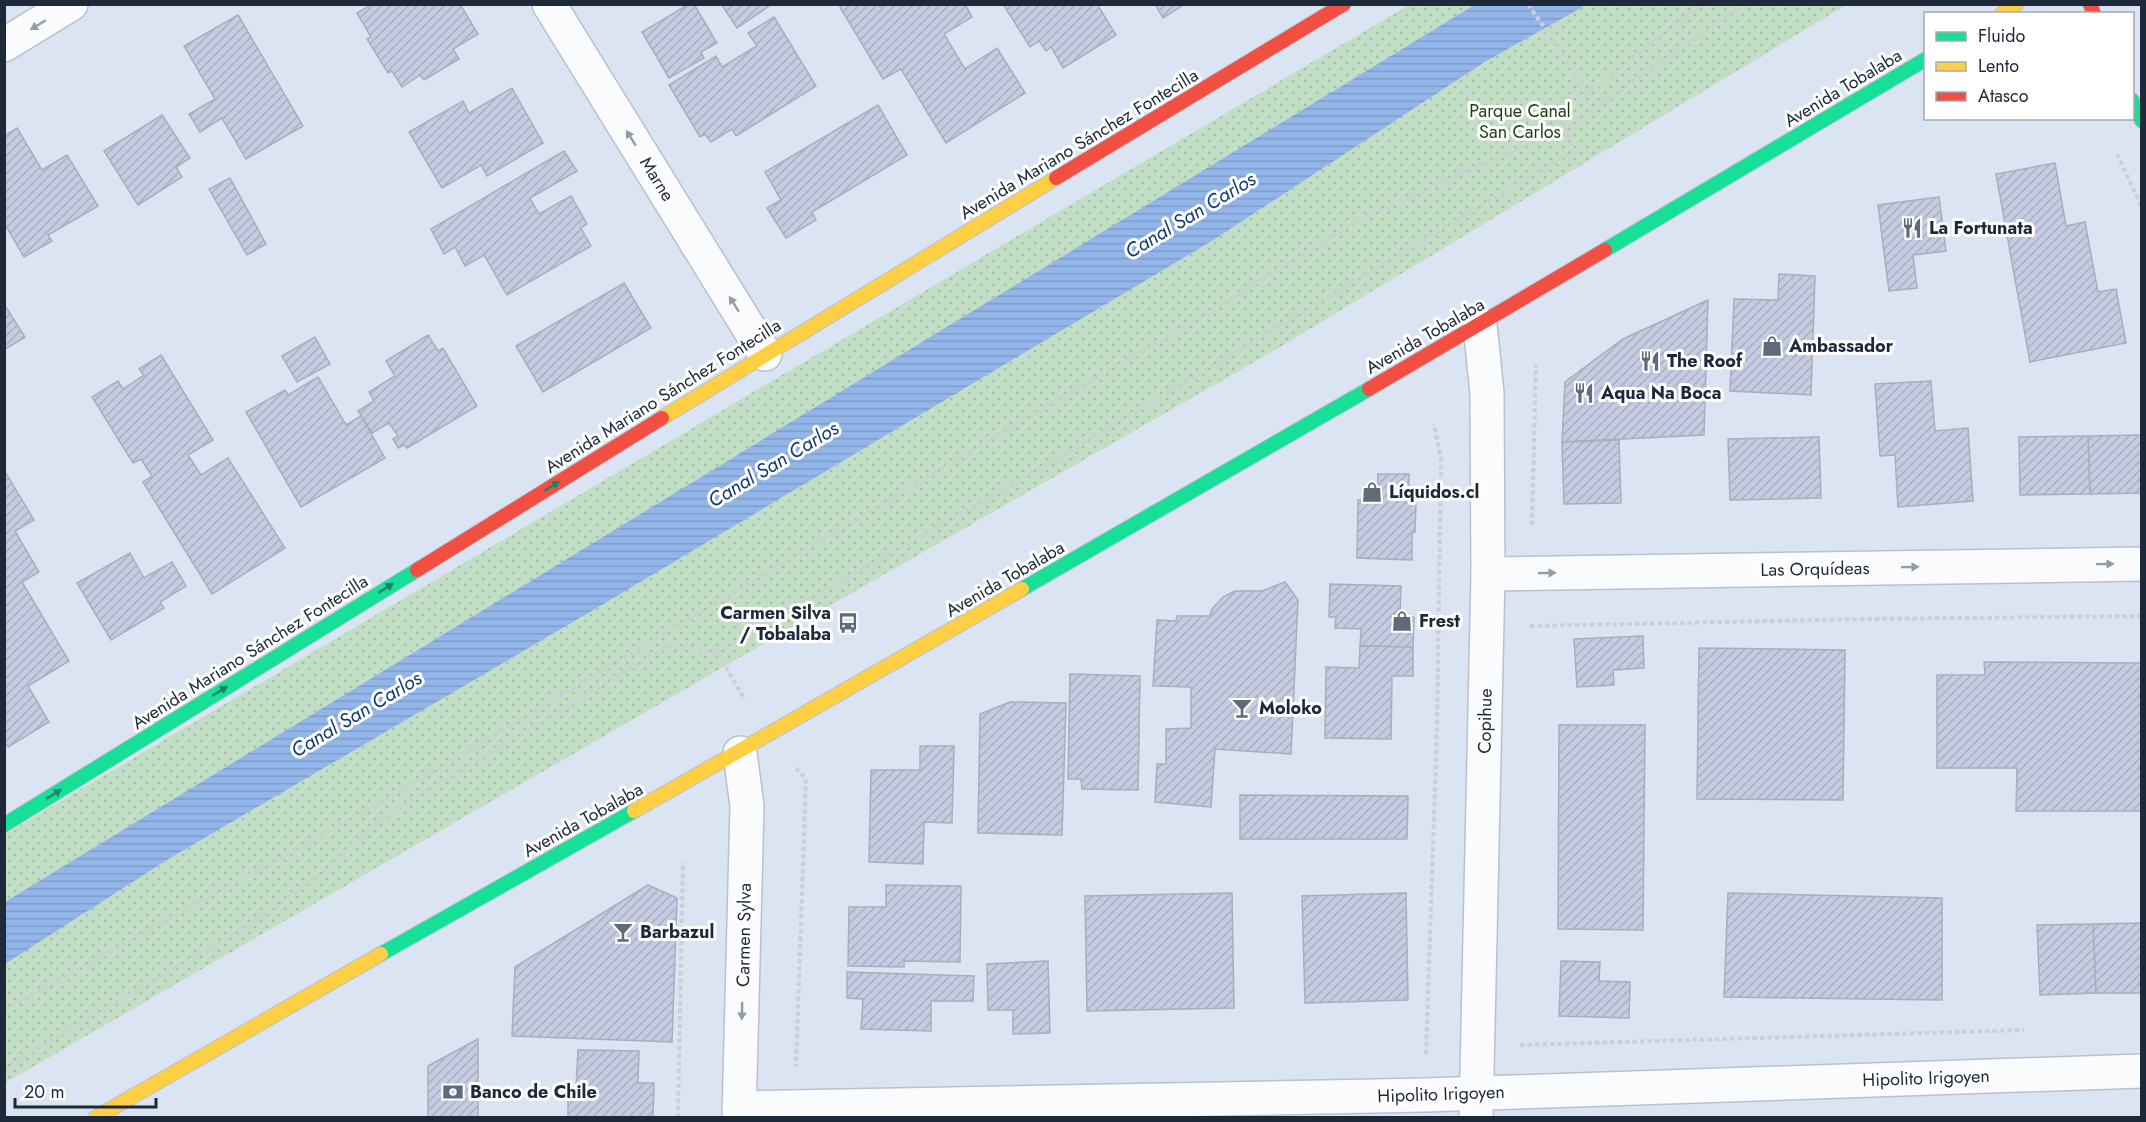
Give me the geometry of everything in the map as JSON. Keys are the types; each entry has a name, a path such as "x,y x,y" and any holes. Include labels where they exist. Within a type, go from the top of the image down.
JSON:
{"main road":[{"name":"Avenida Mariano Sánchez Fontecilla","path":"4,825 765,354 1344,4"},
{"name":"Avenida Tobalaba","path":"95,1118 403,941 754,745 1480,325 1924,60"},
{"path":"2134,102 2142,121"}],"street":[{"path":"4,45 70,4"},
{"name":"Marne","path":"549,4 765,354"},
{"name":"Copihue","path":"1476,1105 1488,574 1487,393 1480,325"},
{"name":"Las Orquídeas","path":"1488,574 2142,564"},
{"name":"Carmen Sylva","path":"739,1113 747,806 754,745"},
{"name":"Hipolito Irigoyen","path":"739,1113 795,1107 1425,1095 1476,1105 2142,1071"}],"path":[{"path":"1528,4 1582,83 1552,111"},
{"path":"1552,111 1604,82 1702,4"},
{"path":"4,1010 388,798 1052,403 1200,318 1358,220 1566,128 1745,4"},
{"path":"4,1068 271,910 327,869 378,823 407,803 667,646 717,652 1067,453 1573,151 1566,128 1552,111"},
{"path":"2114,148 2142,208"},
{"path":"1425,1095 1437,727 1441,459 1434,424"},
{"path":"1530,626 2142,616"},
{"path":"717,652 754,745 806,779 795,1107"},
{"path":"678,1118 683,862"},
{"path":"1520,1045 2034,1030"}],"green space":[{"path":"1409,5 1476,5 5,902 5,834"},
{"name":"Parque Canal San Carlos","path":"1586,5 1846,5 1270,353 5,1083 5,964 167,860 590,612 1215,239 1483,63"}],"water":[{"name":"Canal San Carlos","path":"1476,4 1586,5 1483,63 1215,239 590,612 167,860 5,964 5,902"}],"building":[{"path":"372,4 460,4 478,34 453,49 459,59 424,80 420,75 402,87 392,71 388,73 367,39 371,37 357,13"},
{"path":"689,4 694,4 717,43 701,52 704,58 669,78 642,32"},
{"path":"721,4 772,4 737,28"},
{"path":"843,4 879,4 880,7 884,4 965,4 972,17 944,34 965,69 997,48 1025,93 946,143 901,69 883,79 840,7"},
{"path":"1003,4 1097,4 1116,35 1063,68 1051,47 1046,51 1039,41 1030,47"},
{"path":"1155,4 1185,4 1163,18"},
{"path":"238,15 303,126 246,159 222,118 200,132 189,114 215,99 184,46"},
{"path":"774,17 816,86 736,136 732,129 711,142 705,134 700,137 669,85 716,56 722,67 757,46 748,33"},
{"path":"512,88 543,143 487,176 481,165 442,188 409,132 463,101 469,113"},
{"path":"878,105 907,155 812,212 816,220 786,238 767,208 781,200 765,172"},
{"path":"162,115 190,158 176,167 182,177 138,205 104,151"},
{"path":"17,128 42,170 67,155 98,206 48,235 52,241 24,257 4,223 4,136"},
{"path":"564,151 577,171 530,198 539,214 571,196 587,224 581,228 591,246 507,295 484,255 465,266 455,247 444,254 431,229"},
{"path":"2055,163 2066,226 2085,222 2098,292 2116,289 2126,343 2030,362 1996,174"},
{"path":"230,178 266,244 247,255 209,189"},
{"name":"La Fortunata","path":"1939,197 1946,251 1913,255 1917,288 1889,291 1878,205"},
{"name":"Ambassador","path":"1779,274 1815,276 1811,395 1730,391 1734,299 1778,300"},
{"path":"624,283 651,328 543,392 516,346"},
{"name":"The Roof","path":"1708,300 1704,435 1562,442 1565,382 1623,339"},
{"path":"4,304 25,337 4,350"},
{"path":"428,335 438,351 443,348 477,406 407,448 404,445 398,448 393,439 398,436 389,423 372,433 358,411 374,401 369,392 395,376 386,361"},
{"path":"315,337 330,364 297,382 282,356"},
{"path":"161,355 213,440 188,455 201,475 228,458 285,548 212,594 143,482 152,476 141,459 133,463 92,397 118,381 123,389 144,375 139,369"},
{"path":"318,377 346,425 361,416 385,458 301,507 246,412 285,390 288,395"},
{"path":"1931,381 1935,431 1968,428 1973,501 1898,507 1895,455 1880,456 1875,384"},
{"path":"2142,435 2142,493 2090,494 2088,436"},
{"path":"2088,436 2090,494 2020,495 2019,437"},
{"path":"1819,437 1821,498 1730,500 1728,439"},
{"path":"1619,440 1621,503 1564,504 1562,442"},
{"path":"4,470 34,520 15,531 39,572 22,582 69,661 28,686 49,722 8,747 4,741"},
{"path":"1378,474 1409,474 1409,502 1416,502 1415,532 1412,533 1412,560 1357,558 1358,500 1377,501"},
{"path":"130,553 144,578 172,562 186,586 160,602 164,608 111,640 77,583"},
{"name":"Moloko","path":"1285,582 1298,600 1291,754 1215,749 1211,807 1155,802 1157,764 1166,764 1166,729 1191,728 1191,687 1153,686 1157,620 1176,621 1177,616 1210,616 1212,609 1223,597 1235,591 1262,591"},
{"path":"1330,584 1401,586 1400,617 1414,617 1413,647 1360,646 1361,629 1335,628 1336,617 1329,617"},
{"path":"1643,636 1644,668 1613,670 1614,685 1577,687 1574,639"},
{"path":"1360,646 1413,647 1413,676 1392,676 1391,739 1325,738 1326,667 1359,668"},
{"path":"1699,648 1845,650 1843,800 1697,799"},
{"path":"1984,662 2142,663 2142,811 2016,811 2017,768 1937,768 1937,675 1985,675"},
{"path":"1070,674 1140,676 1138,790 1082,789 1081,779 1068,779"},
{"path":"1010,702 1066,703 1062,835 978,833 980,714"},
{"path":"1559,725 1645,725 1643,930 1558,929"},
{"path":"920,746 954,746 952,823 924,822 923,864 869,862 871,770 920,770"},
{"path":"1240,795 1408,796 1407,839 1240,839"},
{"name":"Barbazul","path":"648,885 677,898 672,1042 512,1036 515,967"},
{"path":"886,885 961,886 960,962 904,961 904,967 848,966 849,907 886,907"},
{"path":"1232,893 1234,1008 1087,1011 1085,896"},
{"path":"1406,893 1408,1000 1305,1003 1302,896"},
{"path":"1728,893 1942,898 1942,1000 1724,997"},
{"path":"2142,923 2142,993 2096,993 2093,924"},
{"path":"2093,924 2096,993 2040,995 2037,925"},
{"path":"1048,961 1050,1033 1013,1034 1013,1010 988,1010 987,964"},
{"path":"1561,961 1600,962 1599,981 1630,982 1629,1018 1559,1016"},
{"path":"847,972 974,976 973,1001 931,1001 931,1031 861,1029 863,999 847,998"},
{"name":"Banco de Chile","path":"478,1039 478,1118 428,1118 428,1066"},
{"path":"578,1050 639,1051 638,1083 654,1083 653,1118 568,1118 568,1087 576,1087"}],"traffic: fast":[{"path":"1605,250 1924,60"},
{"path":"2134,104 2142,121"},
{"path":"1022,589 1369,389"},
{"path":"4,825 417,570"},
{"path":"381,954 634,811"}],"traffic: slow":[{"path":"2005,12 2017,4"},
{"path":"662,418 1056,178"},
{"path":"634,811 1022,589"},
{"path":"95,1118 381,954"}],"traffic: jam":[{"path":"1056,178 1344,4"},
{"path":"2090,4 2093,12"},
{"path":"1369,389 1605,250"},
{"path":"417,570 662,418"}],"place":[{"name":"La Fortunata","path":"1912,228"},
{"name":"Ambassador","path":"1772,346"},
{"name":"The Roof","path":"1650,361"},
{"name":"Aqua Na Boca","path":"1584,393"},
{"name":"Líquidos.cl","path":"1372,492"},
{"name":"Frest","path":"1402,621"},
{"name":"Carmen Silva / Tobalaba","path":"848,623"},
{"name":"Moloko","path":"1242,708"},
{"name":"Barbazul","path":"623,932"},
{"name":"Banco de Chile","path":"453,1092"}]}
